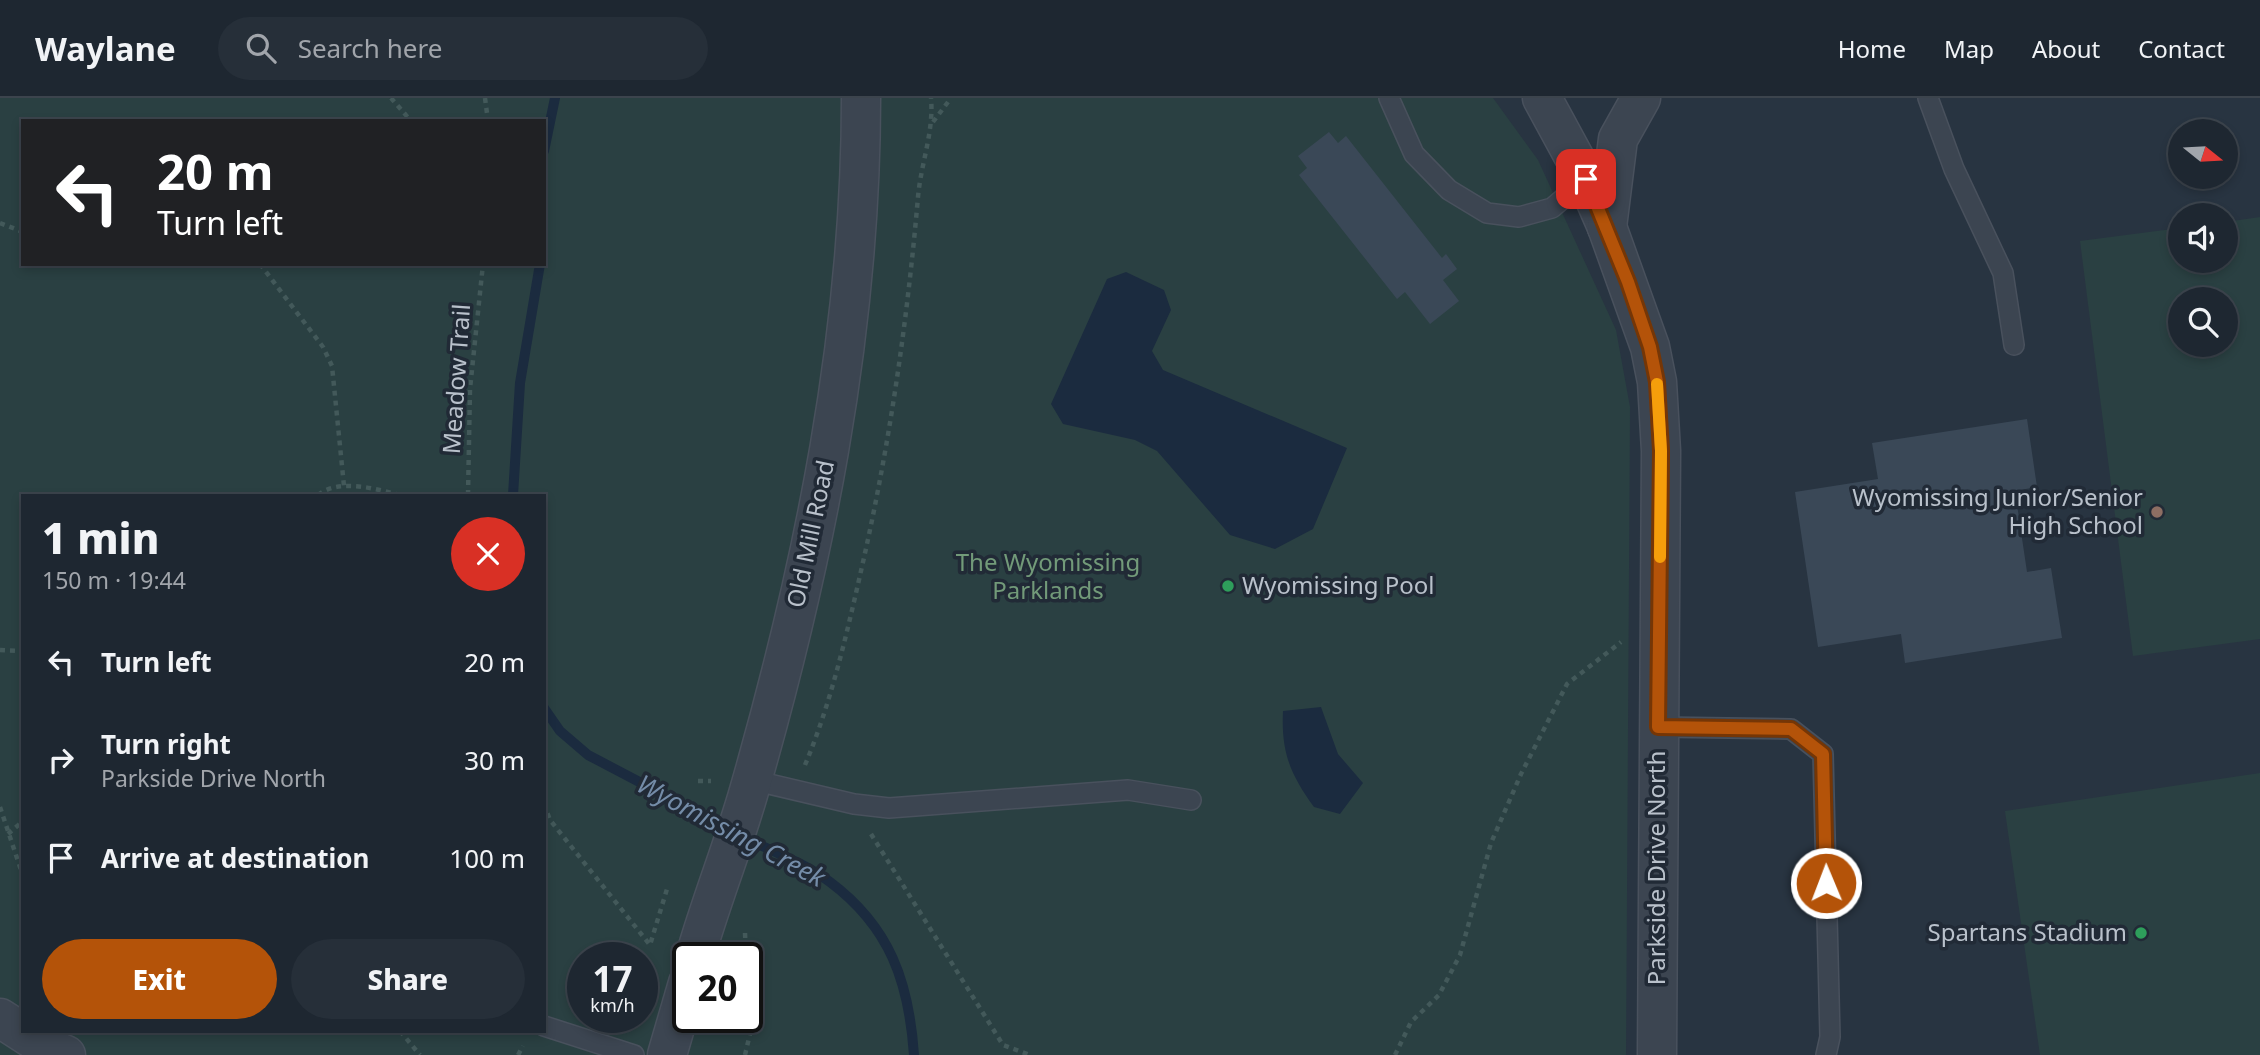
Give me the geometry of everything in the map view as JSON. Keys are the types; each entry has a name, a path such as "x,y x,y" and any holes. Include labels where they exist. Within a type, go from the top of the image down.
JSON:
{"street":[{"name":"Old Mill Road","path":"699,942 750,788 814,530 848,333 859,205 861,98"},
{"name":"Parkside Drive North","path":"1542,98 1586,179 1607,228 1650,347 1657,382 1661,451 1657,1055"},
{"name":"Parkside Drive North","path":"1607,228 1618,139 1641,98"},
{"path":"0,1018 41,1052"},
{"path":"667,1055 673,1033"}],"lane":[{"path":"1389,98 1414,154 1449,190 1487,213 1520,217 1552,208 1586,179"},
{"path":"1928,98 1954,169 2003,273 2014,345"},
{"path":"1658,727 1791,729 1823,754 1830,1037 1826,1055"},
{"path":"750,788 890,808 1128,790 1191,800"},
{"path":"546,1027 634,1055"}],"path":[{"path":"391,98 409,119"},
{"path":"485,98 488,119"},
{"path":"931,98 933,123"},
{"path":"803,769 823,722 886,459 912,267 920,167 933,123 951,98"},
{"path":"0,223 21,231"},
{"path":"262,266 323,347 332,366 344,486"},
{"name":"Meadow Trail","path":"468,494 470,389 483,266"},
{"path":"320,494 344,486 394,494"},
{"path":"1395,1055 1411,1022 1439,995 1460,955 1492,843 1521,774 1567,684 1618,642 1658,640"},
{"path":"0,650 21,651"},
{"path":"698,781 750,788"},
{"path":"854,804 898,880 1003,1045 1030,1055"},
{"path":"0,807 21,870"},
{"path":"547,821 650,945 667,889"},
{"path":"8,834 21,823"},
{"path":"746,932 746,942"},
{"path":"402,1033 420,1055"},
{"path":"745,1055 750,1033"}],"green space":[{"name":"The Wyomissing Parklands","path":"0,98 1493,98 1538,160 1616,330 1630,407 1626,1055 0,1055"},
{"path":"2260,217 2260,639 2133,656 2080,241 2168,230 2168,273 2238,273 2238,220"},
{"name":"Spartans Stadium","path":"2260,773 2260,1055 2040,1055 2005,811"}],"water":[{"path":"1126,272 1164,290 1171,310 1152,351 1163,370 1347,448 1313,529 1275,549 1230,535 1157,451 1135,440 1063,424 1051,404 1107,279"},
{"path":"1321,707 1338,754 1363,783 1340,814 1314,807 1293,773 1286,751 1283,711"}],"building":[{"path":"1329,132 1338,143 1346,136 1442,258 1446,254 1457,269 1443,280 1459,301 1430,324 1405,292 1397,299 1299,175 1307,168 1298,156"},
{"path":"2027,419 2037,487 2015,491 2027,572 2051,568 2062,638 1905,663 1901,634 1818,647 1795,492 1878,479 1872,443"}],"waterway":[{"name":"Wyomissing Creek","path":"546,141 555,98"},
{"name":"Wyomissing Creek","path":"513,494 520,383 540,266"},
{"name":"Wyomissing Creek","path":"546,711 560,731 588,755 729,829"},
{"name":"Wyomissing Creek","path":"743,837 820,875 851,899 868,918 882,937 901,980 914,1055"}],"slow traffic":[{"path":"1657,384 1661,451 1660,557"}],"place":[{"name":"Wyomissing Junior/Senior High School","path":"2157,512"},
{"name":"Wyomissing Pool","path":"1228,586"},
{"name":"Spartans Stadium","path":"2141,933"}],"route":[{"path":"1586,179 1628,282 1650,347 1657,382 1661,451 1658,727 1791,729 1823,754 1826,883"}]}
